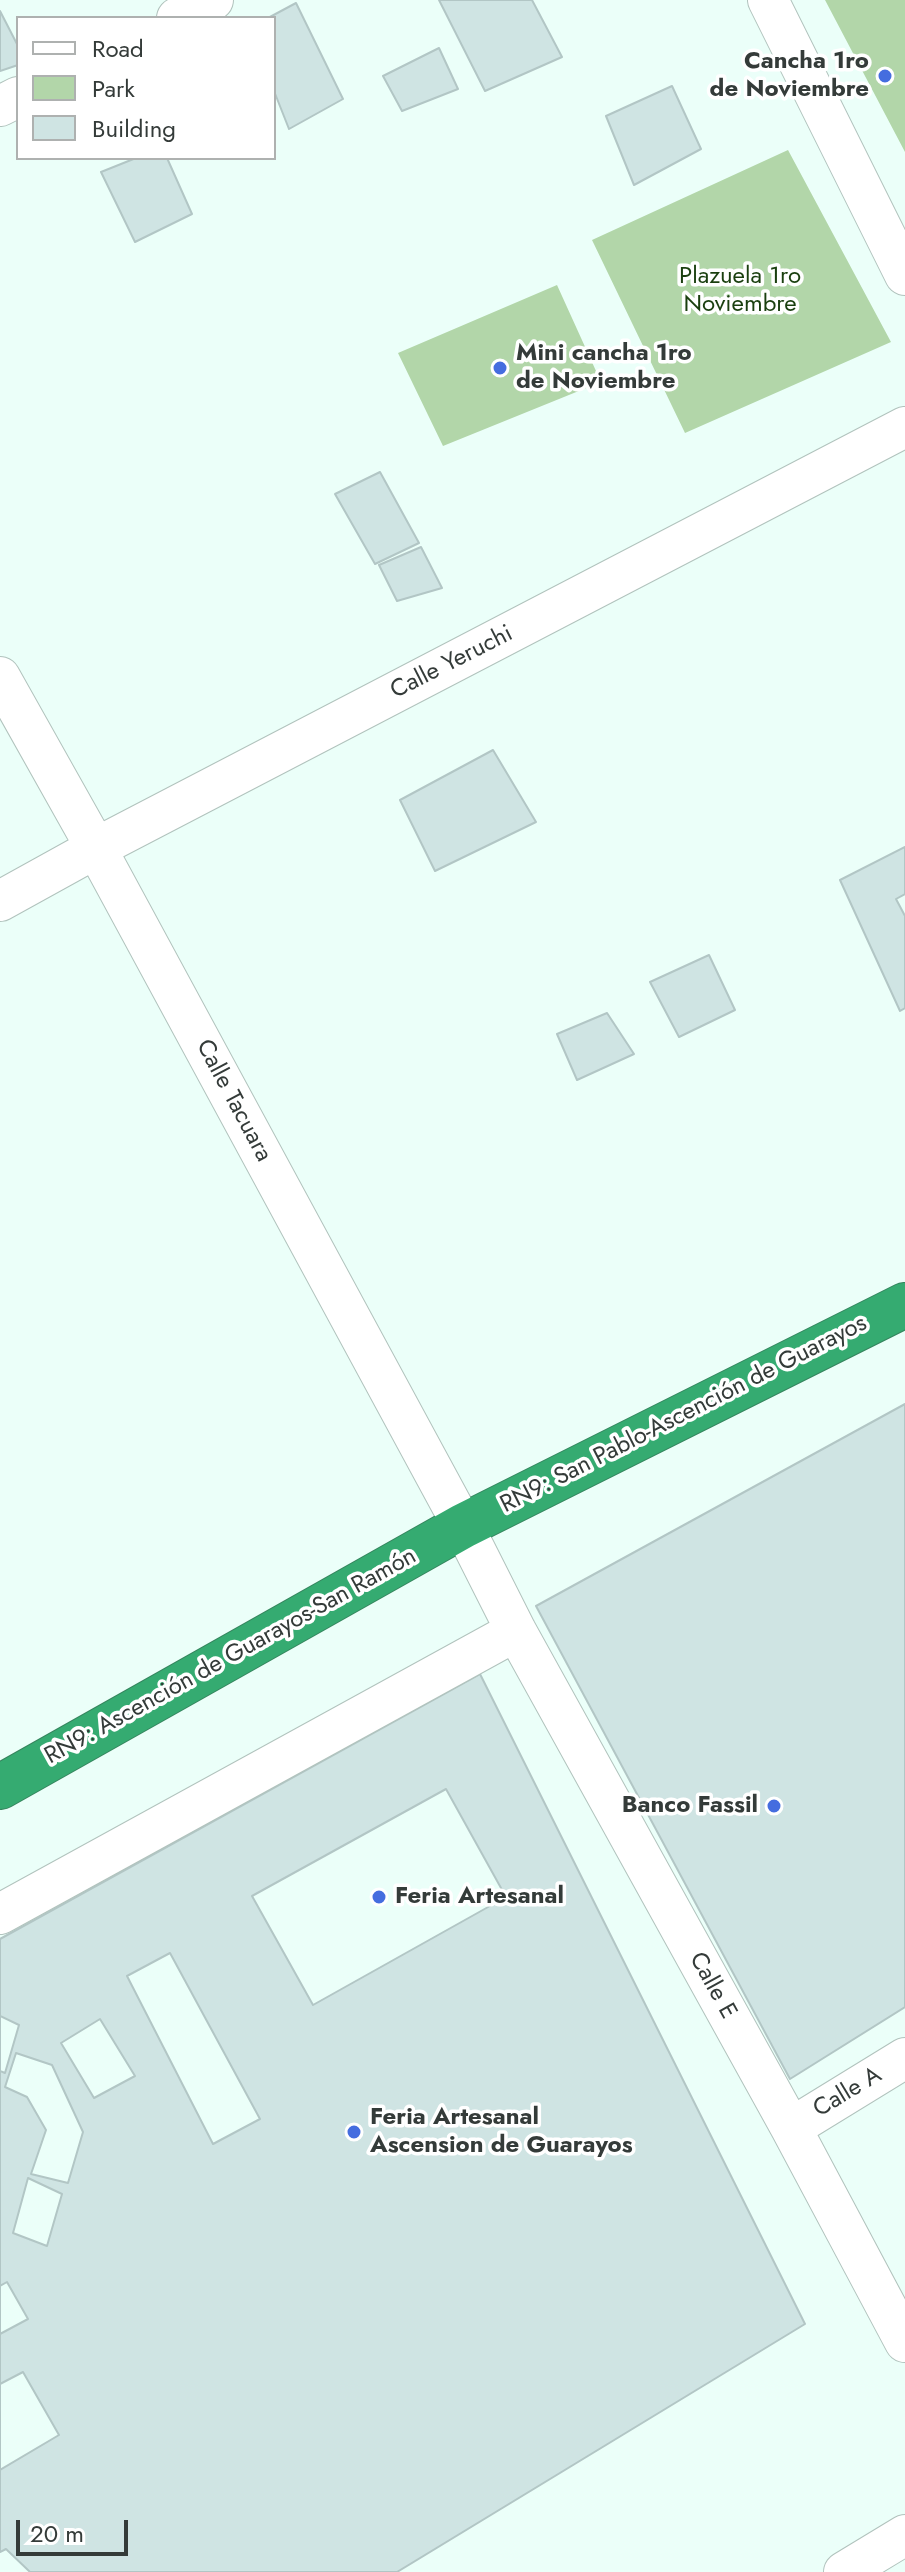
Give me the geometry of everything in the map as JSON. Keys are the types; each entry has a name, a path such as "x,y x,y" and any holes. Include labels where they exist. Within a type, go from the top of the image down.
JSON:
{"highway":[{"name":"RN9: San Pablo-Ascención de Guarayos","path":"463,1526 905,1305"},
{"name":"RN9: Ascención de Guarayos-San Ramón","path":"0,1787 463,1526"}],"street":[{"path":"181,16 213,0"},
{"path":"768,0 905,275"},
{"name":"Calle Yeruchi","path":"0,901 96,848 905,427"},
{"name":"Calle Tacuara","path":"0,677 96,848 463,1526 516,1631"},
{"path":"0,1914 516,1631"},
{"name":"Calle E","path":"516,1631 791,2128 905,2342"},
{"name":"Calle A","path":"791,2128 905,2058"},
{"path":"844,2572 905,2535"}],"green space":[{"name":"Cancha 1ro de Noviembre","path":"825,0 905,0 905,152"},
{"name":"Plazuela 1ro Noviembre","path":"788,150 891,342 685,433 592,240"},
{"name":"Mini cancha 1ro de Noviembre","path":"557,285 601,382 443,446 398,353"}],"building":[{"path":"439,0 532,0 562,57 485,91"},
{"path":"296,3 343,99 289,129 276,96 276,16 272,16"},
{"path":"0,11 16,42 16,66 0,71"},
{"path":"439,48 458,89 402,111 383,76"},
{"path":"672,86 701,149 634,185 606,116"},
{"path":"131,160 168,160 192,214 135,242 101,172"},
{"path":"380,472 419,543 375,564 335,494"},
{"path":"421,547 442,588 397,601 379,565"},
{"path":"493,750 536,822 435,871 400,800"},
{"path":"905,847 905,894 896,899 905,916 905,1008 900,1011 840,880"},
{"path":"709,955 735,1010 679,1037 650,982"},
{"path":"607,1013 634,1054 577,1080 557,1034"},
{"name":"Banco Fassil","path":"905,1404 905,2007 790,2079 536,1606"},
{"name":"Feria Artesanal Ascension de Guarayos","path":"480,1674 805,2324 397,2572 30,2572 6,2549 0,2552 0,1939"},
{"name":"Feria Artesanal","path":"446,1789 506,1897 313,2005 252,1896"},
{"path":"170,1953 260,2119 213,2144 127,1976"},
{"path":"0,2016 19,2025 5,2073 0,2071"},
{"path":"100,2019 135,2076 94,2098 61,2043"},
{"path":"16,2053 52,2065 83,2132 68,2183 31,2174 46,2130 27,2097 5,2087"},
{"path":"28,2178 62,2194 47,2246 13,2233"},
{"path":"7,2282 28,2319 0,2334 0,2286"},
{"path":"23,2372 59,2435 0,2470 0,2384"}],"place":[{"name":"Cancha 1ro de Noviembre","path":"885,76"},
{"name":"Mini cancha 1ro de Noviembre","path":"500,368"},
{"name":"Banco Fassil","path":"774,1806"},
{"name":"Feria Artesanal","path":"379,1897"},
{"name":"Feria Artesanal Ascension de Guarayos","path":"354,2132"}]}
